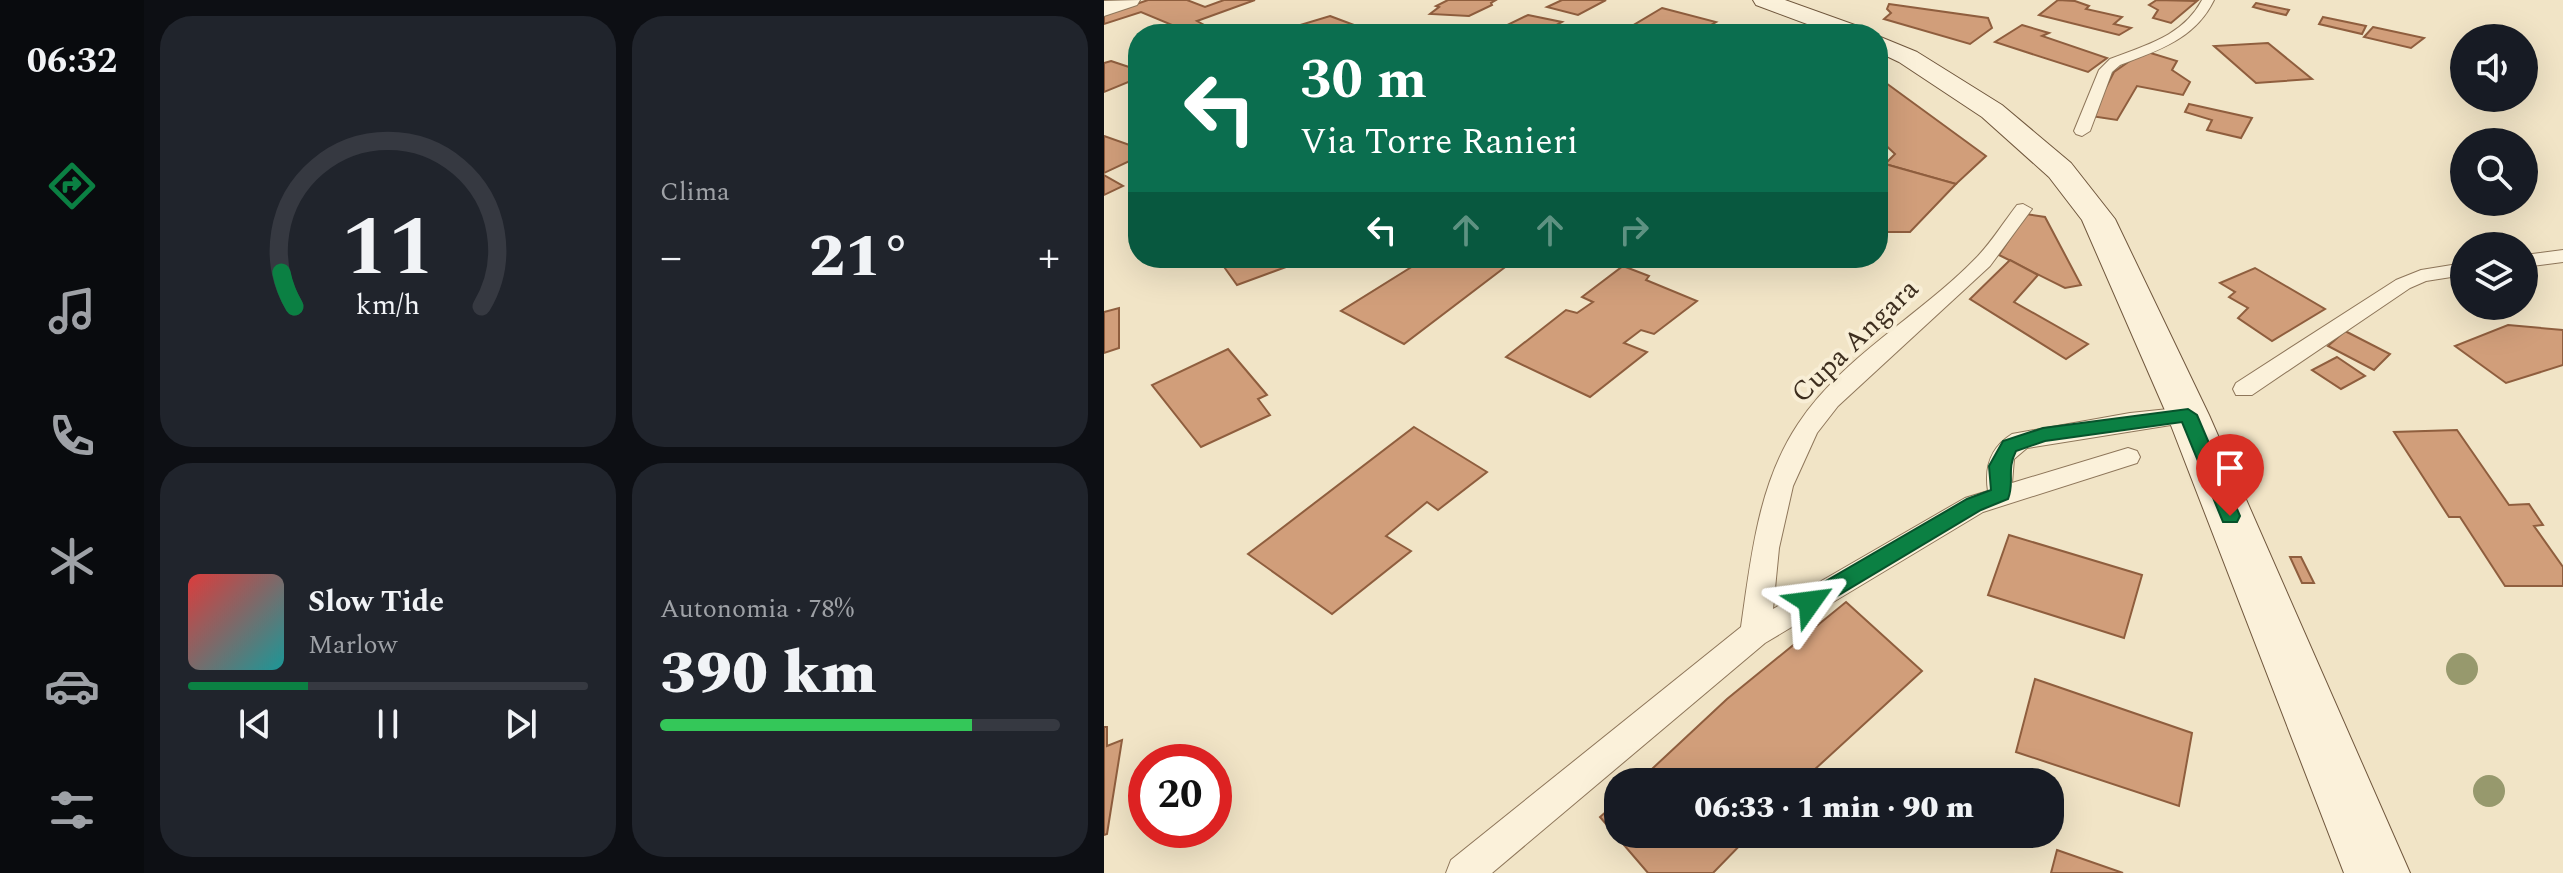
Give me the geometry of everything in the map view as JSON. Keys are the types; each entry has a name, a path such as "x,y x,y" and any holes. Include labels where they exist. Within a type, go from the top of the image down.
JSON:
{"street":[{"path":"1104,9 1129,0"},
{"path":"1764,0 1830,24"},
{"path":"1888,48 1908,57 1992,111 2060,170 2098,219 2188,415 2377,873"}],"lane":[{"path":"2082,131 2106,70 2115,62 2184,34 2203,15 2208,0"},
{"name":"Cupa Angara","path":"1755,634 1766,548 1780,486 1807,429 1830,400 1983,262 2023,209"},
{"path":"2538,259 2563,256"},
{"path":"2244,389 2403,284 2421,276 2450,271"},
{"path":"2001,494 1999,466 2010,446 2021,440 2130,421 2188,415"},
{"path":"1464,873 1755,634 1974,505 2001,494 2038,487 2128,457"}],"building":[{"path":"1148,0 1187,0 1205,7 1224,0 1255,0 1197,21 1202,24 1170,24 1141,12 1104,24 1104,15"},
{"path":"1448,0 1496,0 1469,16 1430,14 1439,7 1436,6"},
{"path":"1562,0 1606,0 1578,15 1547,7"},
{"path":"2058,0 2075,1 2089,6 2086,9 2122,17 2114,24 2131,28 2119,35 2039,15"},
{"path":"2156,0 2197,1 2171,23 2153,18 2158,10 2149,5"},
{"path":"2256,3 2289,10 2286,15 2253,7"},
{"path":"1889,4 1988,18 1992,28 1970,44 1884,19 1891,13 1887,9"},
{"path":"1662,8 1716,22 1712,24 1635,24"},
{"path":"1528,15 1562,22 1558,24 1510,24"},
{"path":"1330,16 1351,24 1304,24"},
{"path":"2323,17 2366,26 2362,34 2319,24"},
{"path":"2022,25 2049,33 2042,36 2107,58 2088,72 1995,42"},
{"path":"2373,27 2424,38 2411,48 2364,37"},
{"path":"2268,43 2312,79 2256,83 2214,46"},
{"path":"2144,51 2177,61 2172,70 2190,82 2183,95 2137,86 2117,120 2091,116 2114,72"},
{"path":"1111,61 1128,67 1128,82 1104,92 1104,63"},
{"path":"1888,84 1986,156 1956,184 1888,165 1895,154 1888,147"},
{"path":"2189,104 2252,118 2241,138 2207,130 2212,120 2185,112"},
{"path":"1104,136 1128,144 1128,162 1104,173"},
{"path":"1888,165 1956,184 1910,232 1888,232"},
{"path":"1104,175 1123,186 1104,195"},
{"path":"2026,214 2045,217 2081,285 2065,288 1999,255"},
{"path":"2010,260 2038,275 2014,302 2088,344 2066,359 1970,299"},
{"path":"1225,268 1283,268 1237,285"},
{"path":"1410,268 1504,268 1404,344 1341,311"},
{"path":"1620,268 1628,268 1649,276 1646,280 1697,301 1654,334 1641,330 1624,343 1647,352 1590,397 1506,357 1566,310 1577,313 1593,302 1582,297"},
{"path":"2255,268 2325,309 2272,341 2238,318 2248,308 2229,297 2235,292 2220,283"},
{"path":"1119,308 1119,348 1104,353 1104,312"},
{"path":"2508,325 2563,330 2563,365 2506,383 2455,346"},
{"path":"2345,331 2390,354 2374,370 2328,346"},
{"path":"1228,349 1267,395 1258,399 1270,415 1201,447 1152,385"},
{"path":"2337,357 2365,376 2341,389 2312,370"},
{"path":"1414,427 1487,472 1438,510 1427,502 1386,536 1411,551 1332,614 1248,554"},
{"path":"2457,430 2509,505 2529,504 2543,525 2534,526 2563,567 2563,586 2505,586 2460,517 2449,517 2394,432"},
{"path":"2009,535 2142,575 2124,638 1988,595"},
{"path":"2290,557 2301,557 2314,583 2302,583"},
{"path":"1846,602 1922,671 1816,768 1653,768 1727,699"},
{"path":"2035,679 2192,733 2179,806 2016,752"},
{"path":"1104,727 1107,727 1107,746 1122,740 1107,834 1104,835"},
{"path":"1627,848 1737,848 1713,873 1648,873"},
{"path":"2057,850 2123,873 2051,873"}],"route":[{"path":"1810,602 1974,505 2001,494 1998,478 2003,456 2010,446 2043,434 2188,415 2230,516"}]}
